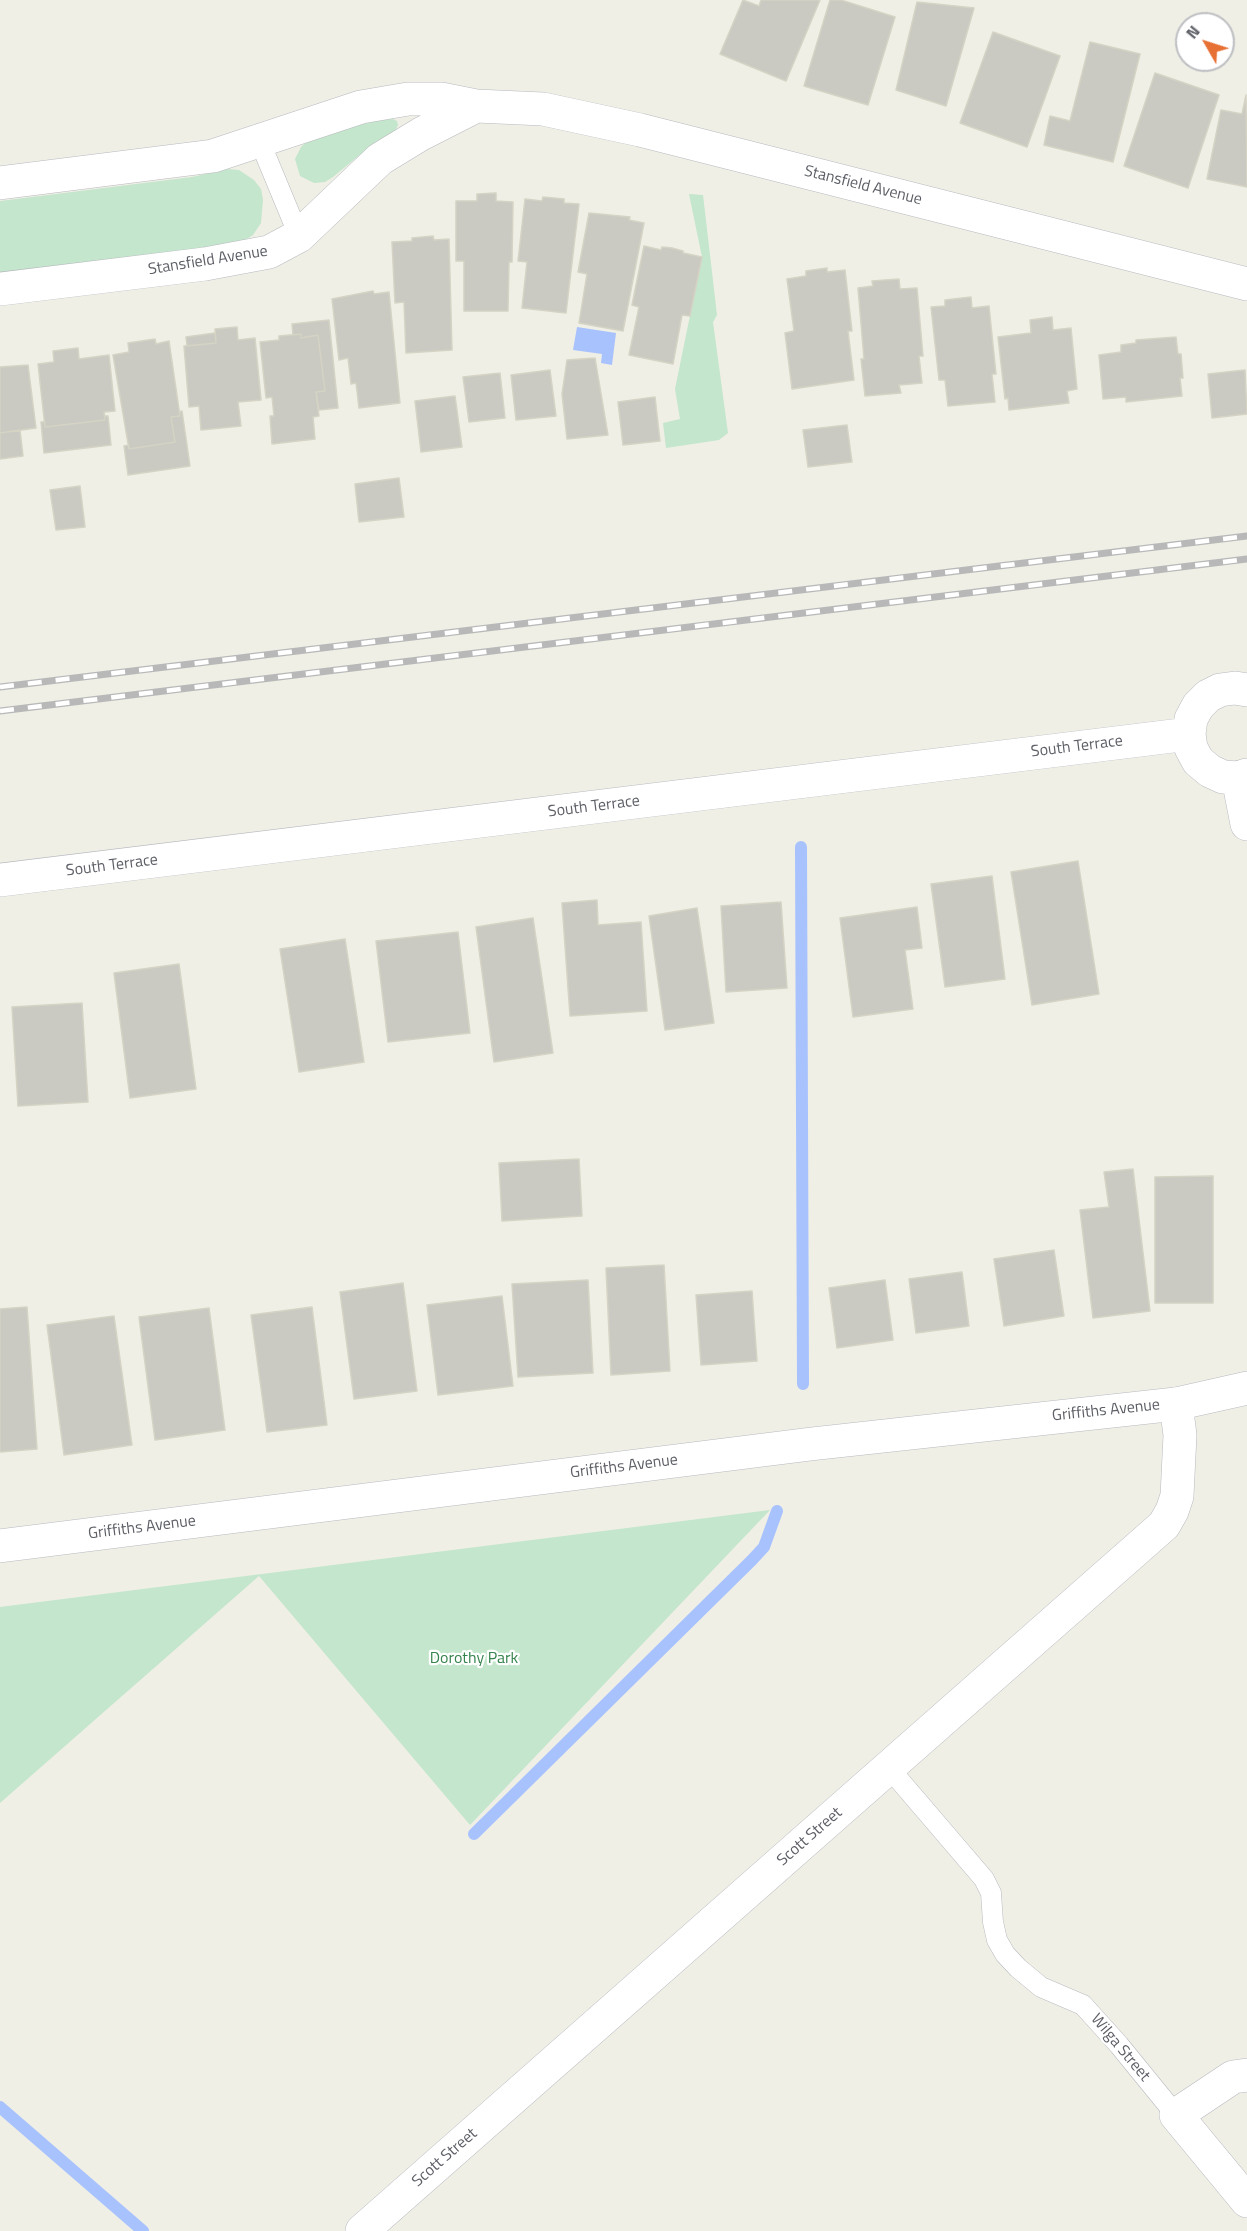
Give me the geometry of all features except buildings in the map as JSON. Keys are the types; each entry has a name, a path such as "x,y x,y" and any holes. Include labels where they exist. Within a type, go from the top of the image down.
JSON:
{"street":[{"name":"Stansfield Avenue","path":"0,183 213,156 361,106 396,100 441,99 476,106 543,109 640,130 1247,284"},
{"name":"Stansfield Avenue","path":"0,289 205,264 269,252 299,236 380,159 421,134 476,106"},
{"path":"1247,690 1234,688 1220,690 1208,696 1198,706 1191,719 1189,734 1191,748 1198,761 1210,771 1223,777 1242,776 1247,824"},
{"name":"South Terrace","path":"0,880 1189,734"},
{"name":"Griffiths Avenue","path":"0,1545 811,1444 1176,1404 1247,1388"},
{"name":"Scott Street","path":"362,2231 1164,1525 1177,1496 1180,1435 1176,1404"},
{"path":"1176,2115 1233,2077 1247,2075"},
{"name":"Wilga Street","path":"1176,2115 1247,2201"}],"lane":[{"path":"260,142 299,236"},
{"name":"Wilga Street","path":"889,1768 984,1879 991,1893 997,1940 1005,1953 1018,1968 1041,1987 1083,2005 1176,2115"}],"green space":[{"path":"393,119 398,125 395,132 368,148 325,182 314,183 300,176 295,159 306,142 328,133 379,120"},
{"path":"228,169 239,170 254,180 261,189 263,200 261,223 253,235 245,240 225,246 0,273 0,201 192,177"},
{"path":"689,194 703,195 717,315 713,322 728,433 719,440 666,448 663,423 680,419 675,389 702,257"},
{"name":"Dorothy Park","path":"770,1510 470,1825 259,1576 0,1803 0,1607"}],"water":[{"path":"577,327 616,333 612,365 601,363 602,354 573,350"}],"waterway":[{"path":"801,847 803,1384"},
{"path":"474,1834 752,1560 764,1547 777,1511"},
{"path":"0,2107 143,2231"}],"railway":[{"path":"0,687 1247,536"},
{"path":"0,711 1247,559"}]}
